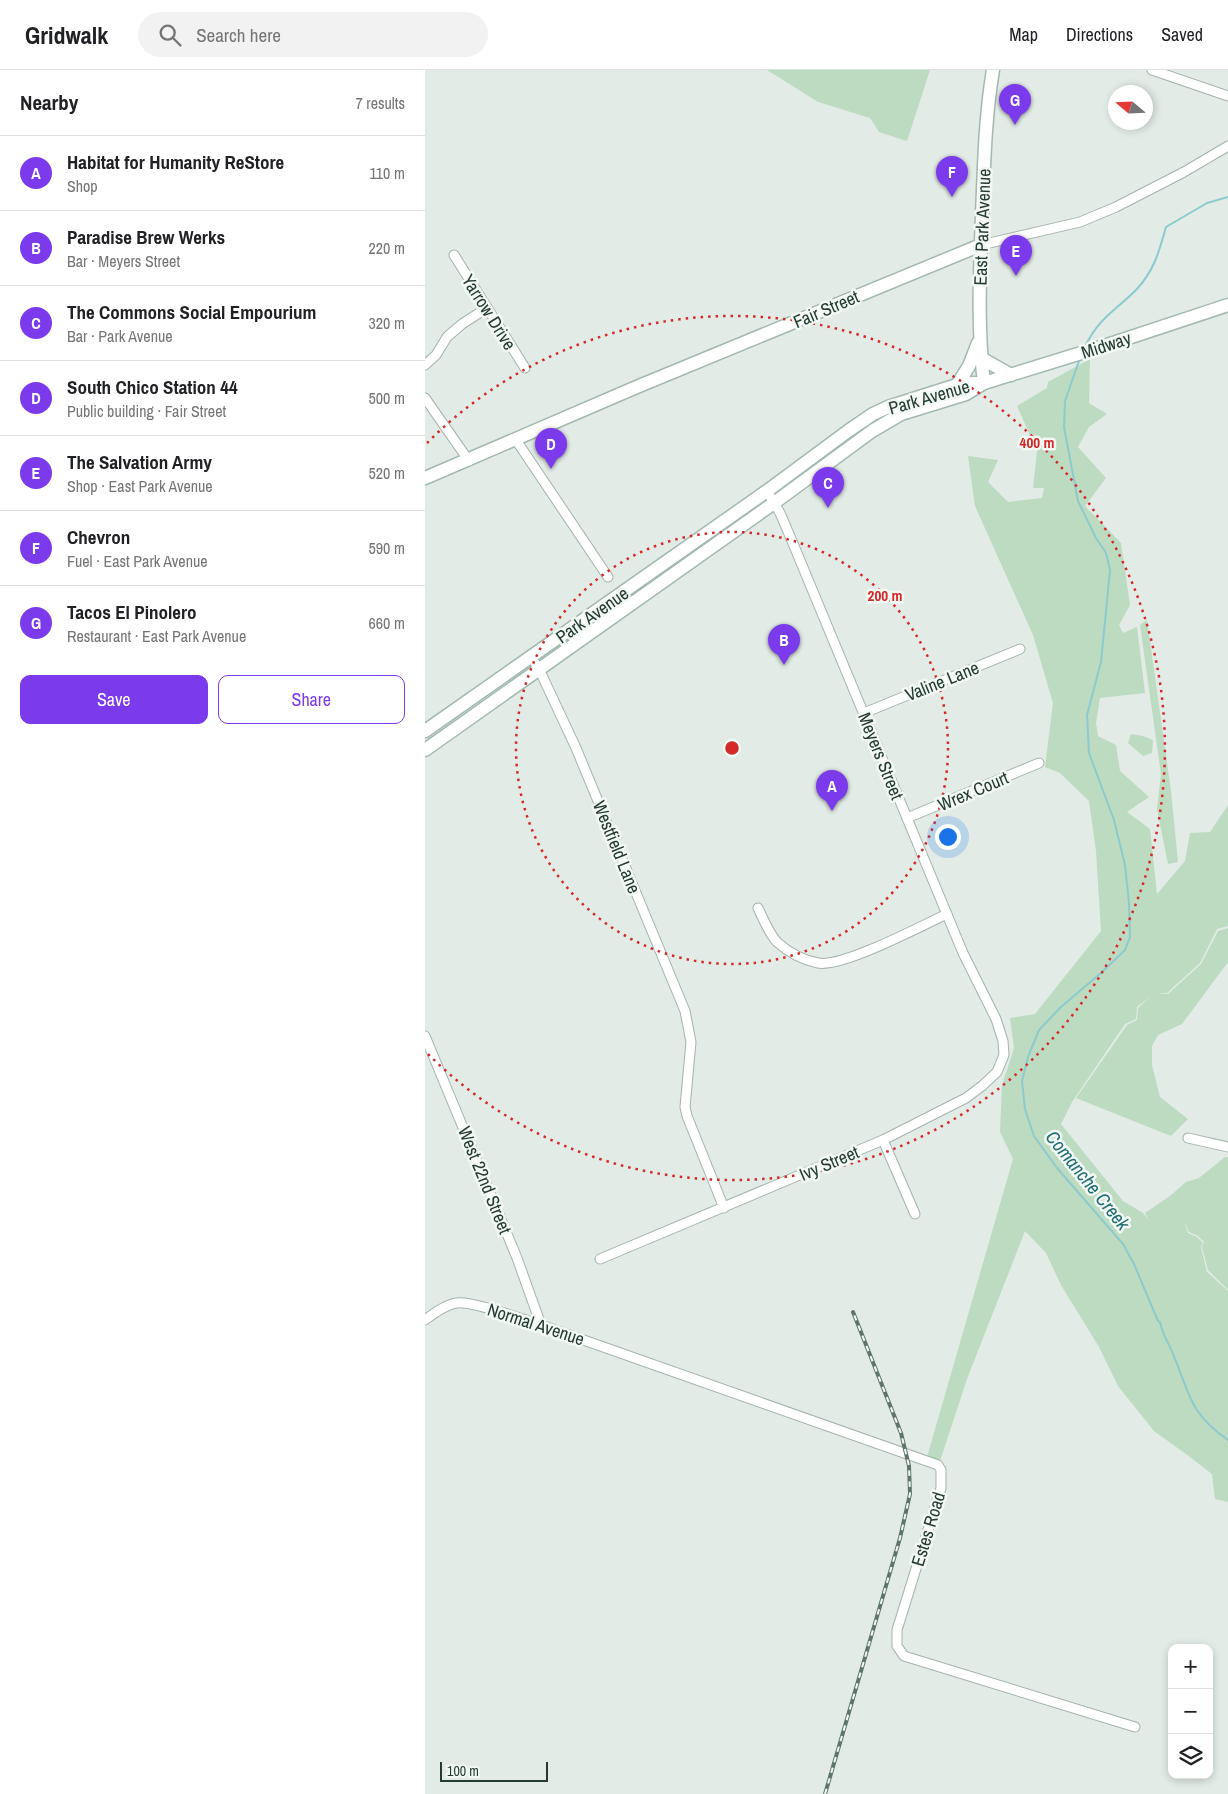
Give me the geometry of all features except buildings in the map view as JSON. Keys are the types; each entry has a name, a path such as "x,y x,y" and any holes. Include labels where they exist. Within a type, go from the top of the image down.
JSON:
{"main road":[{"name":"East Park Avenue","path":"984,383 979,341 981,245 983,180 993,70"},
{"name":"Fair Street","path":"425,478 469,461 657,379 981,245"},
{"name":"Midway","path":"984,383 1228,305"},
{"path":"957,385 969,366 979,341"},
{"path":"981,358 1011,375"},
{"name":"Park Avenue","path":"425,730 767,491 873,414 888,407 957,385 984,383"},
{"name":"Park Avenue","path":"425,750 873,431 901,414 966,394 984,383"}],"street":[{"path":"1152,70 1228,96"},
{"name":"Fair Street","path":"981,245 1079,222 1116,207 1176,177 1228,146"},
{"name":"Yarrow Drive","path":"454,255 525,368"},
{"path":"425,364 436,355 447,337 462,324 487,308"},
{"path":"425,398 469,461"},
{"path":"516,440 608,577"},
{"name":"Meyers Street","path":"767,491 792,541 972,974 997,1019"},
{"name":"Valine Lane","path":"864,713 1020,649"},
{"name":"Westfield Lane","path":"531,657 539,669 576,748 685,1011 691,1042 685,1107 724,1208"},
{"name":"Wrex Court","path":"907,818 1039,763"},
{"path":"758,908 776,941 798,956 819,964 839,961 858,955 947,914"},
{"name":"Ivy Street","path":"600,1259 883,1140 966,1098 997,1072 1004,1055 997,1019"},
{"name":"West 22nd Street","path":"425,1036 517,1258 541,1325"},
{"path":"1188,1138 1228,1147"},
{"path":"883,1140 915,1214"},
{"name":"Normal Avenue","path":"425,1320 437,1311 457,1302 474,1304 648,1362"},
{"name":"Estes Road","path":"648,1362 939,1465 941,1470 941,1488 897,1630 897,1646 900,1651 904,1656 1135,1727"}],"green space":[{"path":"767,70 930,70 907,141 879,132 870,118 818,102"},
{"path":"1090,359 1089,403 1107,414 1089,427 1078,447 1106,478 1085,506 1121,543 1130,605 1119,625 1123,633 1137,627 1145,693 1100,698 1096,723 1098,736 1116,745 1120,771 1149,797 1127,812 1150,829 1157,894 1185,861 1190,833 1210,832 1228,805 1228,926 1217,929 1200,963 1167,993 1156,993 1168,994 1201,964 1218,931 1228,928 1228,962 1182,1024 1158,1035 1152,1046 1152,1065 1160,1097 1188,1119 1171,1136 1076,1098 1127,1025 1137,1020 1138,1008 1151,996 1137,1007 1136,1019 1125,1024 1072,1102 1061,1124 1123,1201 1143,1213 1149,1220 1145,1213 1170,1196 1186,1182 1199,1178 1225,1157 1228,1157 1228,1290 1208,1270 1202,1247 1204,1242 1198,1236 1189,1232 1184,1221 1188,1233 1197,1237 1203,1243 1201,1247 1207,1272 1228,1291 1228,1502 1215,1499 1212,1474 1154,1431 1118,1386 1099,1347 1061,1285 1046,1253 1025,1231 967,1379 940,1461 927,1457 1013,1159 1000,1132 1002,1085 1014,1048 1010,1018 1035,1014 1101,931 1096,851 1089,801 1060,773 1045,767 1053,703 1033,635 975,506 968,456 998,460 988,482 1008,502 1042,498 1044,488 1033,488 1037,451 1017,406 1047,388 1048,382"},
{"path":"1147,620 1171,791 1178,862 1168,864 1157,809 1161,774 1140,625"},
{"path":"1131,734 1153,740 1152,753 1143,756 1128,743"}],"waterway":[{"name":"Comanche Creek","path":"1086,345 1102,321 1136,290 1147,276 1158,253 1166,227 1207,203 1228,197"},
{"name":"Comanche Creek","path":"1080,358 1065,401 1064,427 1078,501 1096,538 1106,553 1110,570 1101,662 1087,715 1089,753 1114,820 1125,865 1130,937 1125,950 1061,1007 1039,1030 1028,1057 1022,1081 1025,1109 1034,1136 1057,1168 1123,1244 1160,1322 1192,1402 1205,1421 1228,1440"}],"railway":[{"path":"825,1794 900,1538 910,1494 909,1466 901,1433 853,1312"}],"place":[{"name":"Tacos El Pinolero","path":"1015,125"},
{"name":"Chevron","path":"952,197"},
{"name":"The Salvation Army","path":"1016,276"},
{"name":"South Chico Station 44","path":"551,469"},
{"name":"The Commons Social Empourium","path":"828,508"},
{"name":"Paradise Brew Werks","path":"784,665"},
{"name":"Habitat for Humanity ReStore","path":"832,811"}]}
